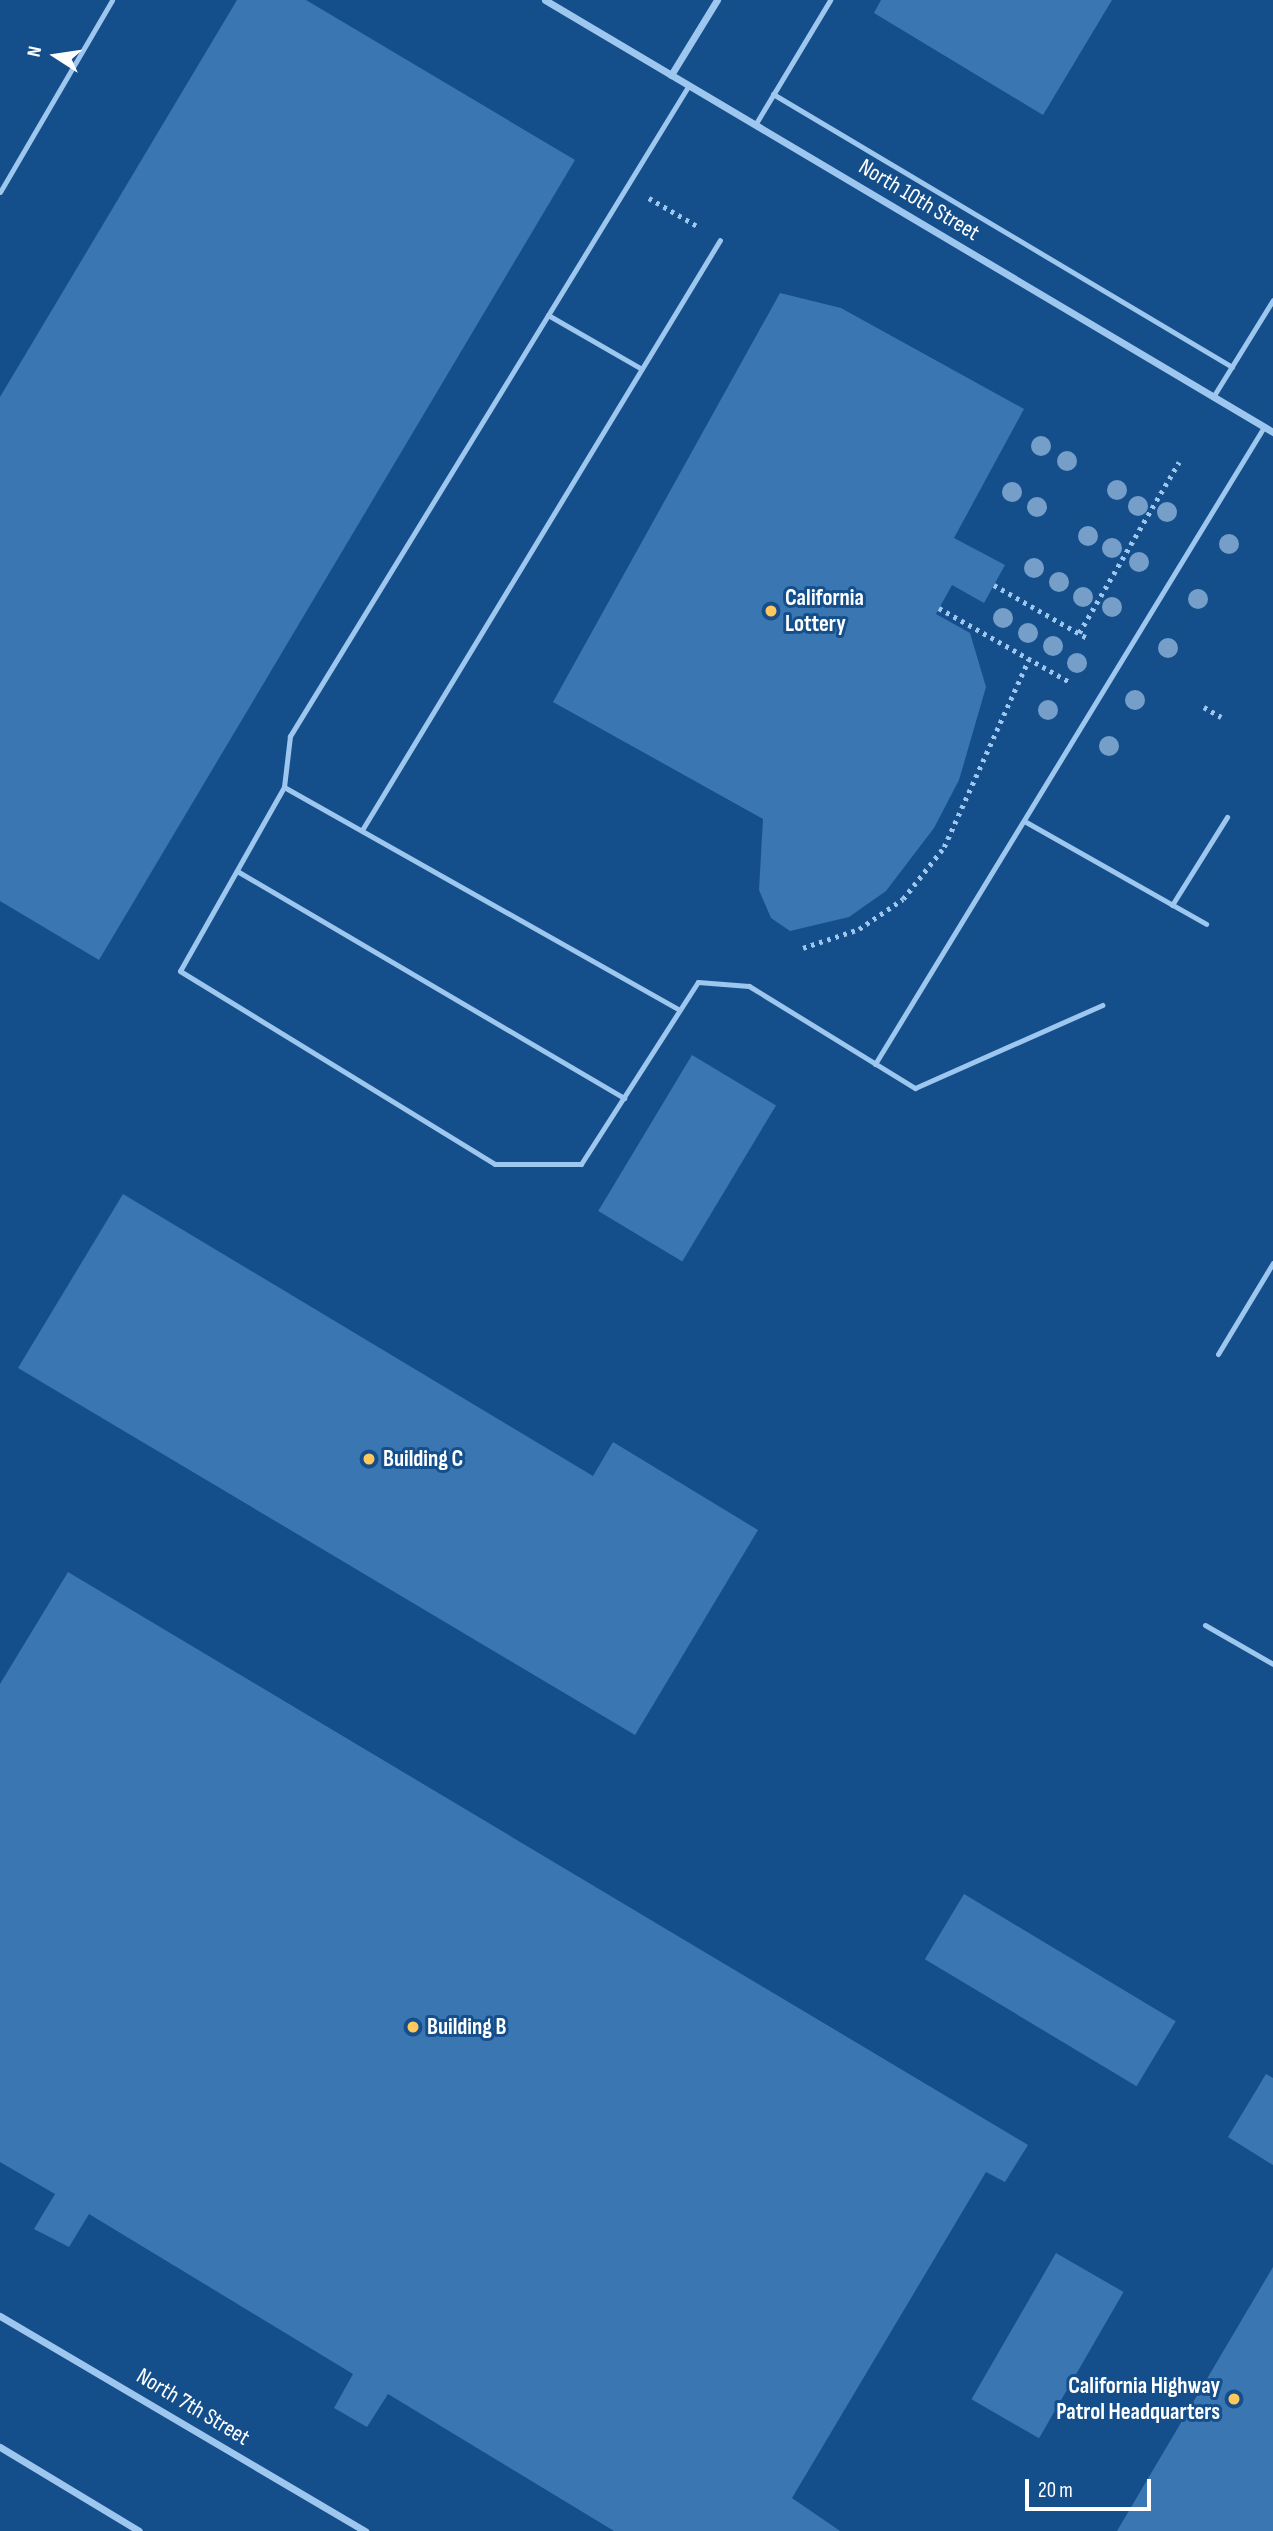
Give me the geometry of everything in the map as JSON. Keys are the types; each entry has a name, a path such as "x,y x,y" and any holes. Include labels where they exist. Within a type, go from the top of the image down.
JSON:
{"street":[{"name":"North 10th Street","path":"545,0 1273,432"},
{"path":"671,75 717,0"},
{"name":"North 7th Street","path":"0,2316 365,2531"},
{"path":"0,2447 139,2531"}],"lane":[{"path":"0,192 112,0"},
{"path":"755,124 830,0"},
{"path":"689,85 290,736 284,787 180,971 495,1164 581,1164 698,982 749,986 915,1088 1102,1005"},
{"path":"774,94 1231,367"},
{"path":"362,831 720,240"},
{"path":"1213,397 1273,300"},
{"path":"548,315 642,369"},
{"path":"875,1064 1026,822 1264,427"},
{"path":"284,787 680,1010"},
{"path":"1172,905 1227,817"},
{"path":"1026,822 1206,924"},
{"path":"237,871 624,1098"},
{"path":"1218,1354 1273,1263"},
{"path":"1205,1625 1273,1664"}],"path":[{"path":"627,185 720,240"},
{"path":"1079,633 1179,462"},
{"path":"995,584 1089,639"},
{"path":"939,608 1070,682"},
{"path":"803,948 859,929 903,898 944,847 1029,659"},
{"path":"1205,707 1221,717"}],"building":[{"path":"237,0 306,0 575,160 99,960 0,901 0,397"},
{"path":"881,0 1112,0 1043,115 874,13"},
{"name":"California Lottery","path":"780,293 841,308 1024,409 954,538 1005,565 984,603 952,585 936,614 970,633 986,687 959,780 934,828 886,891 849,917 790,931 771,918 759,890 763,819 553,702"},
{"path":"692,1055 776,1105 682,1261 598,1211"},
{"name":"Building C","path":"123,1194 593,1476 613,1442 758,1530 635,1735 18,1368"},
{"name":"Building B","path":"68,1572 1028,2145 1005,2182 986,2172 792,2498 840,2531 614,2531 388,2394 367,2427 334,2408 353,2374 89,2214 69,2247 34,2229 55,2194 0,2162 0,1684"},
{"path":"964,1894 1176,2021 1137,2086 925,1959"},
{"path":"1266,2074 1273,2078 1273,2165 1228,2137"},
{"path":"1056,2253 1124,2292 1039,2438 972,2399"},
{"name":"California Highway Patrol Headquarters","path":"1273,2267 1273,2531 1117,2531"}],"place":[{"name":"California Lottery","path":"771,611"},
{"name":"Building C","path":"369,1459"},
{"name":"Building B","path":"413,2027"},
{"name":"California Highway Patrol Headquarters","path":"1234,2399"}]}
